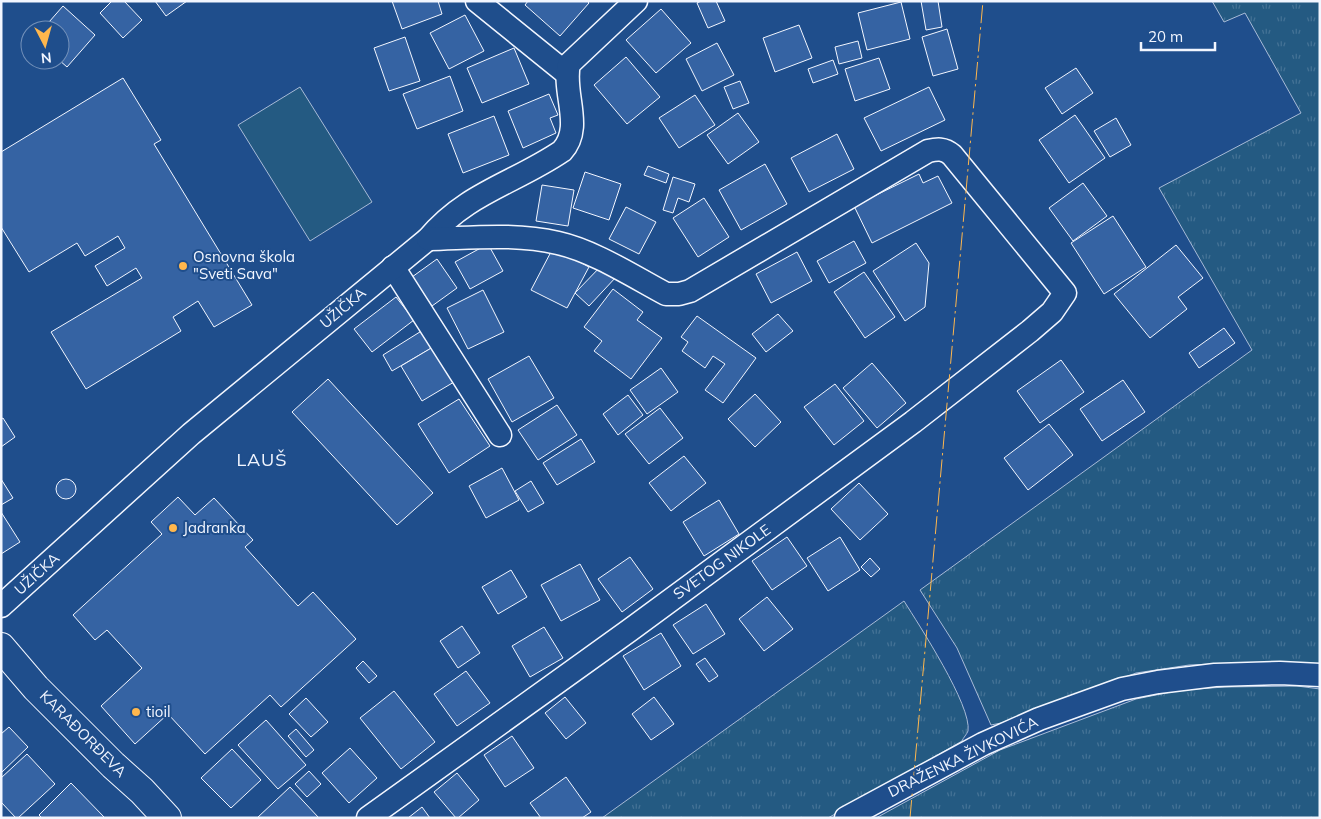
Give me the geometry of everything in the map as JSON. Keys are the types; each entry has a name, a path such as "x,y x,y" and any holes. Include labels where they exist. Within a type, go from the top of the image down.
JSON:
{"main road":[{"name":"KARAĐORĐEVA","path":"1,647 36,688 113,765 142,791 167,818"}],"street":[{"path":"477,1 566,74 569,64 576,56 636,1"},
{"name":"UŽIČKA","path":"1,606 192,434 428,238 441,223 471,200 562,152 571,136 572,126 566,74"},
{"name":"SVETOG NIKOLE","path":"368,818 630,630 913,422 1030,332 1052,312 1065,293 952,155 946,150 937,149 928,151 690,291 679,294 666,294 586,252 559,243 511,236 428,238"},
{"path":"393,267 500,435"},
{"name":"DRAŽENKA ŽIVKOVIĆA","path":"846,818 983,744 1039,719 1122,689 1158,682 1215,675 1280,673 1320,675"}],"green space":[{"path":"1212,1 1320,1 1320,665 1237,663 1189,665 1136,673 991,725 957,648 920,590 1252,350 1159,188 1301,113 1245,13 1224,22"},
{"path":"300,87 372,202 310,241 238,125"},
{"path":"904,601 932,646 962,704 967,719 968,731 962,741 828,818 602,818"},
{"path":"1297,686 1320,689 1320,818 876,818 1000,750 1136,699 1181,690"}],"building":[{"path":"112,1 124,1 142,20 123,38 100,13"},
{"path":"155,1 187,1 166,16"},
{"path":"392,1 438,1 442,14 402,29"},
{"path":"528,1 587,1 589,3 560,36 525,5"},
{"path":"701,1 716,1 725,21 708,28 697,3"},
{"path":"921,1 938,1 942,27 926,30"},
{"path":"901,2 910,39 867,50 858,13"},
{"path":"63,6 95,35 70,64 70,20 51,20"},
{"path":"661,9 691,43 656,73 626,40"},
{"path":"465,15 484,51 449,69 430,33"},
{"path":"799,25 812,58 775,72 763,38"},
{"path":"947,29 958,69 933,76 922,37"},
{"path":"405,37 420,81 389,91 374,48"},
{"path":"858,41 862,58 839,64 835,47"},
{"path":"717,43 734,75 702,91 686,59"},
{"path":"514,48 529,84 482,103 467,68"},
{"path":"626,57 660,97 627,124 594,85"},
{"path":"879,58 890,89 855,101 845,69"},
{"path":"833,60 838,74 813,83 808,69"},
{"path":"1076,68 1093,93 1062,114 1045,88"},
{"path":"450,76 463,111 417,129 403,94"},
{"path":"123,78 161,140 154,144 252,305 214,327 198,301 173,317 181,331 86,389 51,332 142,278 136,268 107,286 95,266 125,248 118,236 85,256 77,243 29,272 1,227 1,152"},
{"path":"740,81 749,103 733,109 724,87"},
{"path":"929,87 945,120 881,151 864,118"},
{"path":"549,94 558,115 550,118 556,133 523,148 508,111"},
{"path":"695,95 715,125 679,148 659,118"},
{"path":"738,113 759,142 728,164 707,135"},
{"path":"1075,115 1105,158 1069,183 1039,140"},
{"path":"494,116 509,155 463,173 448,134"},
{"path":"1116,118 1131,145 1110,157 1094,131"},
{"path":"837,134 854,169 809,192 791,158"},
{"path":"765,164 787,204 741,230 719,190"},
{"path":"648,166 669,174 666,183 644,175"},
{"path":"585,172 621,184 609,220 573,208"},
{"path":"919,174 923,183 938,176 952,203 872,243 854,206"},
{"path":"673,177 695,184 689,202 678,198 673,213 663,210"},
{"path":"1083,183 1107,216 1073,241 1049,208"},
{"path":"542,185 574,190 568,226 536,221"},
{"path":"704,198 729,237 698,257 673,218"},
{"path":"626,207 656,222 639,254 609,239"},
{"path":"1113,216 1146,267 1104,294 1071,243"},
{"path":"854,241 866,263 829,283 817,261"},
{"path":"916,243 929,263 925,307 905,321 873,271"},
{"path":"488,244 503,271 470,289 455,262"},
{"path":"1176,245 1203,278 1178,297 1187,309 1150,338 1114,294"},
{"path":"553,248 589,267 567,308 531,290"},
{"path":"797,252 812,281 771,303 756,274"},
{"path":"437,259 457,288 432,306 412,277"},
{"path":"603,264 617,276 589,306 575,293"},
{"path":"864,272 895,317 865,338 834,292"},
{"path":"613,289 643,312 637,320 662,338 631,379 594,351 602,341 584,327"},
{"path":"483,290 504,332 468,349 447,308"},
{"path":"396,297 414,320 372,352 354,329"},
{"path":"778,314 793,331 766,352 752,334"},
{"path":"697,316 756,358 723,403 705,390 725,364 713,356 705,368 682,351 688,342 681,337"},
{"path":"1224,328 1235,343 1199,368 1189,353"},
{"path":"423,330 433,347 392,371 383,355"},
{"path":"433,347 454,382 422,401 401,366"},
{"path":"529,356 554,398 512,422 488,379"},
{"path":"1061,360 1084,392 1040,423 1017,391"},
{"path":"872,363 906,403 877,428 843,388"},
{"path":"661,368 678,392 647,414 630,390"},
{"path":"328,379 433,493 397,525 292,412"},
{"path":"1123,380 1145,412 1102,441 1080,409"},
{"path":"835,384 864,421 834,445 804,407"},
{"path":"755,394 781,422 755,447 728,419"},
{"path":"628,395 643,415 618,435 603,414"},
{"path":"459,399 490,446 449,473 418,424"},
{"path":"557,405 577,435 538,460 518,430"},
{"path":"660,408 683,438 649,464 625,434"},
{"path":"3,418 15,437 1,447 1,419"},
{"path":"1049,424 1073,455 1028,490 1004,458"},
{"path":"581,439 595,462 557,485 543,463"},
{"path":"684,456 706,483 671,511 649,483"},
{"path":"502,468 519,500 486,518 469,486"},
{"path":"1,479 13,498 1,505"},
{"path":"66,479 73,482 76,489 73,496 66,499 59,496 56,489 59,482"},
{"path":"531,481 544,503 528,512 515,491"},
{"path":"859,483 888,514 860,540 831,509"},
{"path":"178,497 195,515 214,498 253,540 245,547 298,606 313,592 356,639 281,707 270,695 205,754 168,714 135,744 101,706 142,668 107,630 95,640 73,615 162,534 151,522"},
{"path":"719,500 739,534 704,556 683,522"},
{"path":"1,512 20,542 1,554"},
{"path":"787,537 807,566 772,590 752,561"},
{"path":"840,537 860,570 828,591 807,558"},
{"path":"630,557 653,589 622,612 598,579"},
{"path":"870,558 880,569 871,577 861,567"},
{"path":"580,564 600,600 561,621 541,585"},
{"path":"511,570 527,597 498,614 482,587"},
{"path":"767,597 793,629 764,651 739,619"},
{"path":"706,604 725,634 693,654 673,625"},
{"path":"462,626 480,653 458,668 440,641"},
{"path":"544,627 563,658 530,677 512,646"},
{"path":"661,633 681,666 644,690 623,656"},
{"path":"705,658 718,676 709,682 696,664"},
{"path":"363,661 377,676 369,683 356,668"},
{"path":"466,671 490,703 457,726 434,694"},
{"path":"394,691 435,742 401,769 360,718"},
{"path":"565,697 586,723 566,739 545,713"},
{"path":"654,697 674,724 651,740 632,714"},
{"path":"306,698 328,722 311,737 289,714"},
{"path":"266,720 306,765 278,789 238,745"},
{"path":"9,727 28,747 1,773 1,734"},
{"path":"296,729 314,750 306,757 288,736"},
{"path":"512,736 534,768 505,787 484,755"},
{"path":"350,748 377,778 349,803 322,773"},
{"path":"232,749 261,780 231,808 201,778"},
{"path":"27,754 55,784 16,818 1,802 1,778"},
{"path":"309,771 321,784 307,797 295,784"},
{"path":"457,773 479,800 456,818 434,792"},
{"path":"566,777 591,812 582,818 541,818 530,803"},
{"path":"71,783 105,818 42,818 39,815"},
{"path":"290,787 319,818 257,818"},
{"path":"422,807 430,818 408,818"}],"power":[{"path":"910,818 983,1"}],"place":[{"name":"Osnovna škola \"Sveti Sava\"","path":"183,266"},
{"name":"Jadranka","path":"173,528"},
{"name":"tioil","path":"136,712"}],"district":[{"name":"LAUŠ","path":"262,460"}]}
